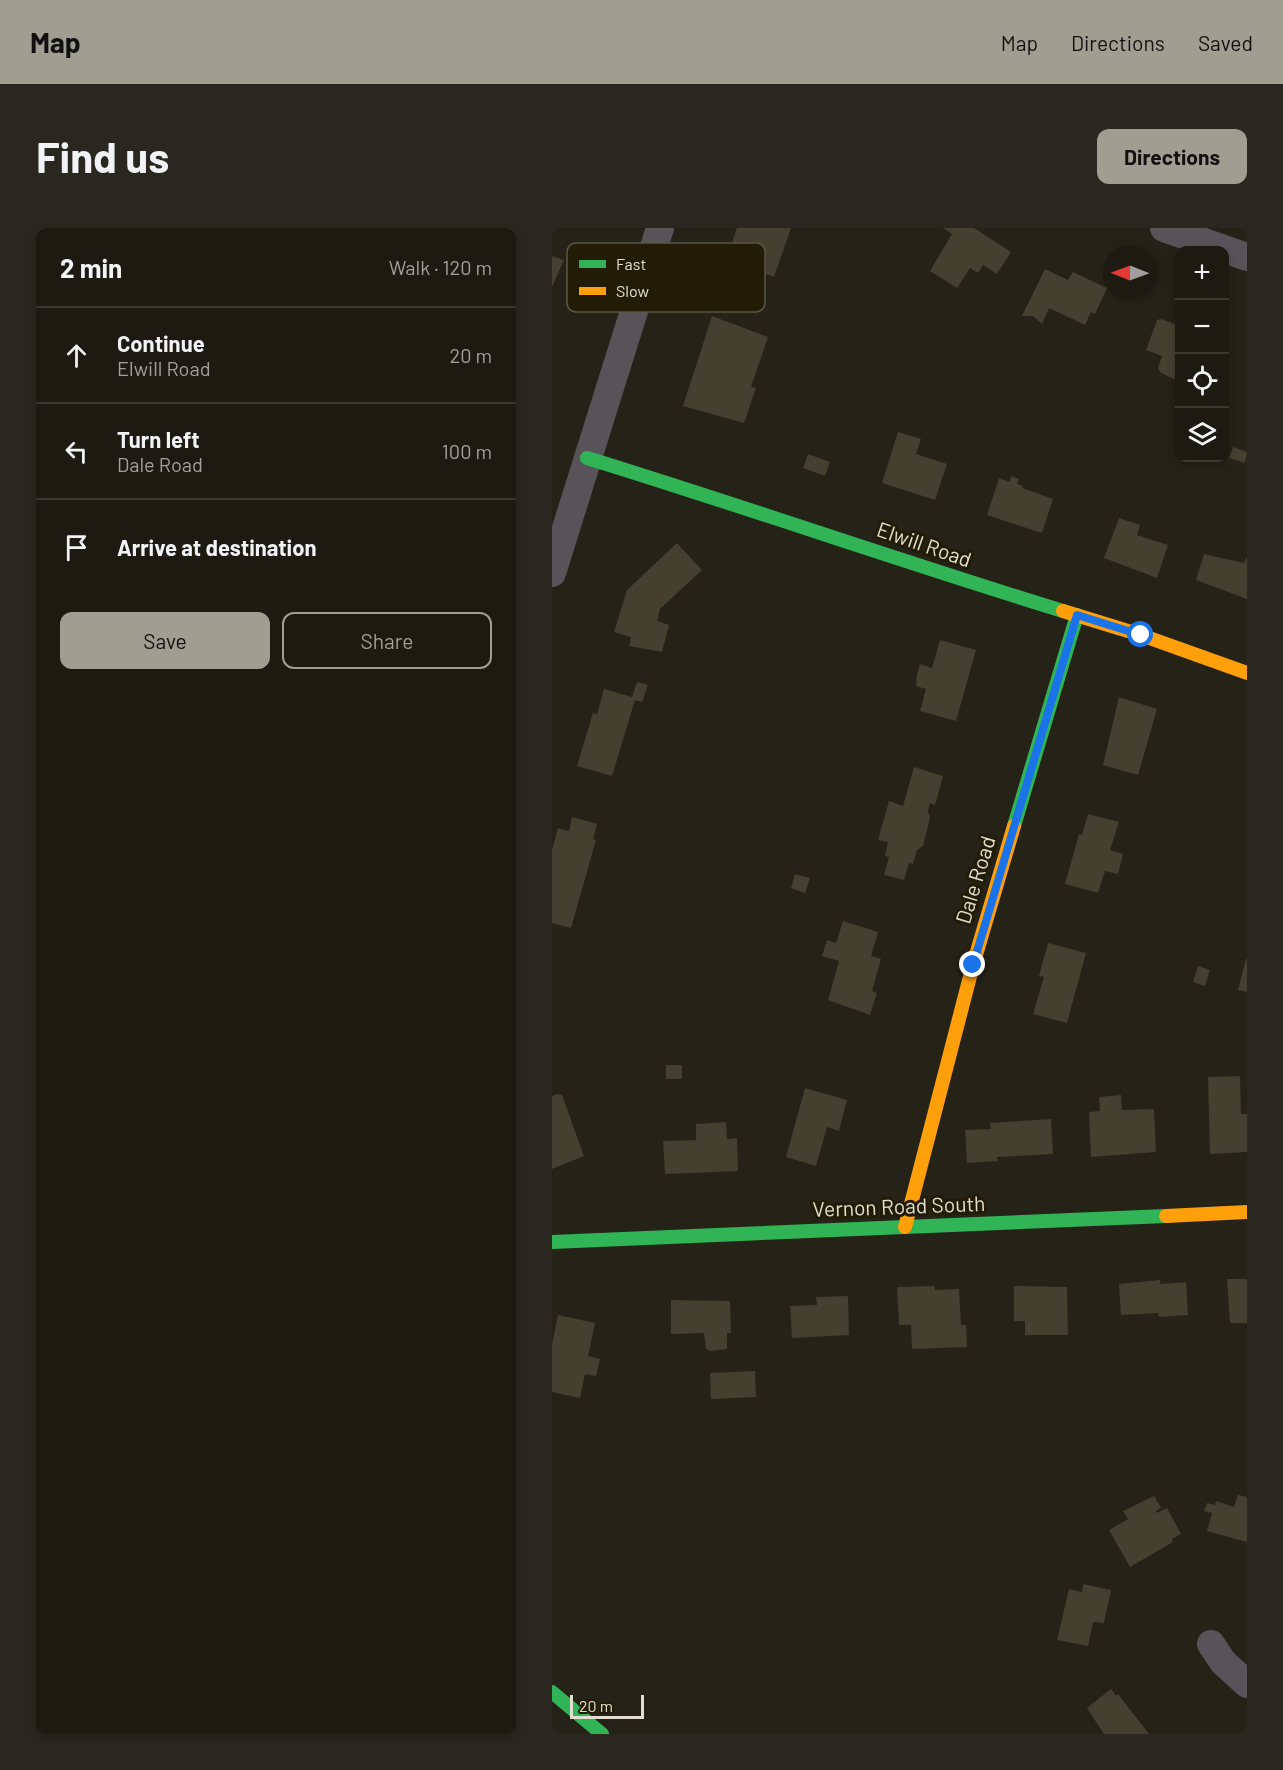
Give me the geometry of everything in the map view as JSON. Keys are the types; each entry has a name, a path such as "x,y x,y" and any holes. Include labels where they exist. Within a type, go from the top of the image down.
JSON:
{"street":[{"path":"655,243 660,228"},
{"path":"1164,228 1247,257"},
{"path":"552,573 633,312"},
{"name":"Elwill Road","path":"587,458 756,510 948,576 1077,615 1247,673"},
{"name":"Dale Road","path":"905,1227 973,965 1077,615"},
{"name":"Vernon Road South","path":"552,1242 1247,1212"},
{"path":"1211,1644 1223,1662 1247,1684"},
{"path":"552,1692 602,1734"}],"building":[{"path":"737,228 791,228 774,277 765,274 765,243 732,243"},
{"path":"943,228 974,228 1011,252 997,274 983,265 978,273 970,268 957,288 930,271 952,234"},
{"path":"552,256 564,260 552,287"},
{"path":"1045,269 1068,280 1073,272 1103,286 1103,297 1095,314 1091,312 1085,325 1049,308 1042,324 1033,316 1022,316"},
{"path":"712,316 768,337 751,387 756,388 744,423 683,406"},
{"path":"1161,319 1175,324 1175,379 1160,372 1158,368 1162,356 1146,350 1157,320"},
{"path":"898,432 921,439 916,454 947,464 935,500 882,483"},
{"path":"1233,447 1247,452 1245,463 1229,458"},
{"path":"808,454 830,462 825,476 803,468"},
{"path":"1012,476 1019,479 1017,484 1023,486 1022,488 1053,499 1042,533 987,515 999,478 1009,482"},
{"path":"1119,518 1140,525 1137,535 1168,545 1157,578 1104,558"},
{"path":"677,543 702,570 660,609 657,621 669,625 662,652 629,646 631,637 614,632 627,590"},
{"path":"1204,554 1244,563 1247,556 1247,599 1196,580"},
{"path":"940,640 976,650 956,721 920,711 926,689 916,686 920,664 932,668"},
{"path":"637,682 648,685 642,702 635,700 612,776 577,766 593,713 597,714 604,689 632,697"},
{"path":"1119,697 1157,709 1138,775 1103,765"},
{"path":"914,767 943,776 935,805 930,803 928,811 930,818 923,846 917,850 913,864 909,863 904,880 884,875 889,857 885,856 888,842 878,840 889,801 903,806"},
{"path":"1088,814 1119,822 1110,850 1123,854 1118,874 1105,871 1098,893 1065,884 1079,834 1082,835"},
{"path":"572,817 597,824 593,839 596,840 571,928 552,923 552,850 558,828 569,831"},
{"path":"795,874 810,878 805,893 791,888"},
{"path":"843,921 878,932 871,956 881,959 872,991 877,993 870,1015 828,1000 839,961 822,956 827,940 836,943"},
{"path":"1048,943 1086,953 1067,1023 1033,1014 1044,977 1039,976"},
{"path":"1247,959 1247,992 1238,990"},
{"path":"1198,966 1210,970 1205,986 1193,982"},
{"path":"666,1065 682,1065 682,1079 666,1079"},
{"path":"1240,1076 1241,1114 1247,1114 1247,1152 1210,1154 1208,1077"},
{"path":"805,1088 847,1100 839,1131 827,1127 816,1166 786,1157"},
{"path":"562,1095 584,1156 552,1169 552,1096"},
{"path":"1121,1095 1122,1110 1154,1109 1156,1152 1091,1157 1089,1112 1100,1111 1099,1097"},
{"path":"1051,1119 1053,1154 997,1157 998,1161 967,1163 965,1130 991,1129 990,1123"},
{"path":"726,1122 727,1139 737,1138 738,1171 665,1174 663,1141 696,1140 696,1124"},
{"path":"1227,1279 1247,1279 1247,1323 1230,1323"},
{"path":"1160,1280 1160,1284 1186,1282 1188,1315 1159,1317 1158,1313 1121,1315 1119,1284"},
{"path":"935,1286 935,1290 959,1289 961,1325 966,1325 967,1347 912,1349 911,1325 899,1325 897,1287"},
{"path":"1014,1286 1067,1287 1068,1335 1025,1335 1025,1321 1014,1321"},
{"path":"848,1296 849,1335 792,1338 790,1306 817,1305 816,1297"},
{"path":"671,1300 730,1301 731,1333 727,1333 727,1349 710,1351 706,1349 704,1333 671,1334"},
{"path":"558,1315 595,1323 588,1356 600,1359 596,1376 585,1374 580,1398 552,1392 552,1344"},
{"path":"755,1371 756,1397 711,1399 710,1373"},
{"path":"1238,1495 1247,1497 1247,1542 1207,1531 1212,1513 1204,1511 1207,1503 1215,1505 1216,1501 1234,1507"},
{"path":"1154,1496 1161,1508 1156,1511 1157,1513 1167,1508 1181,1534 1172,1539 1173,1542 1130,1567 1109,1530 1128,1519 1123,1511"},
{"path":"1083,1584 1111,1590 1104,1623 1093,1622 1088,1646 1057,1640 1069,1589 1082,1592"},
{"path":"1111,1689 1116,1696 1118,1694 1149,1734 1104,1734 1087,1708"}],"traffic: fast":[{"path":"587,458 1063,611"},
{"path":"1014,826 1077,615"},
{"path":"552,1242 1166,1216"},
{"path":"552,1692 602,1734"}],"traffic: slow":[{"path":"1063,611 1141,635 1247,673"},
{"path":"905,1227 973,965 1014,826"},
{"path":"1166,1216 1247,1212"}],"route":[{"path":"973,965 1077,615 1141,635"}]}
